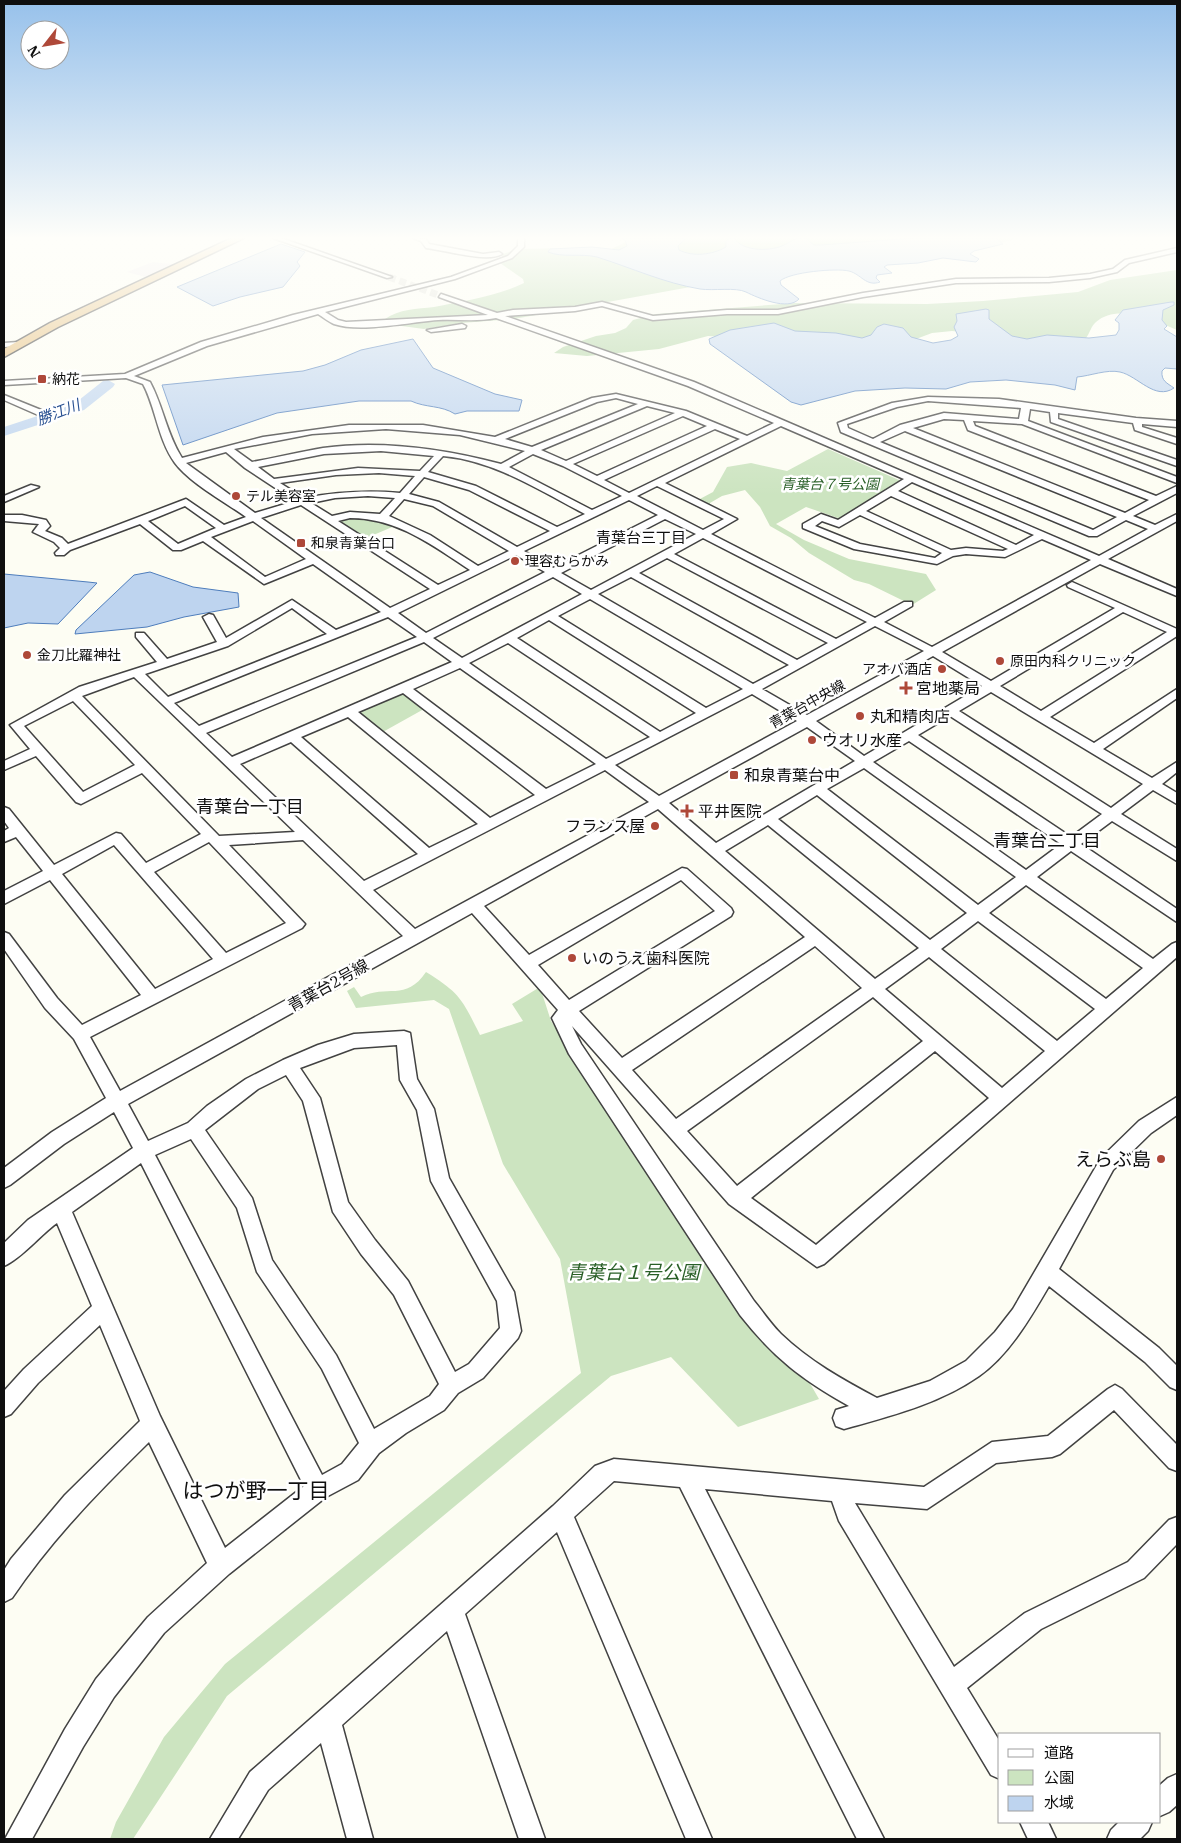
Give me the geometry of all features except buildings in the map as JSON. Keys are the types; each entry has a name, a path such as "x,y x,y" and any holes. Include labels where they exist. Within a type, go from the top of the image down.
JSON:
{"highway":[{"path":"4,354 54,324"}],"street":[{"path":"126,376 191,348 277,324"},
{"path":"432,330 459,327 467,324"},
{"path":"521,324 674,378 1177,594"},
{"path":"4,345 18,344"},
{"path":"4,390 7,382 126,376 142,379 149,387 167,441 179,462 202,482 660,803 1002,1099"},
{"path":"497,439 604,397 616,396 683,413 748,439"},
{"path":"4,397 48,416"},
{"path":"1177,424 1136,421 999,402 928,399 895,405 842,423 844,430 1093,534 1177,489"},
{"path":"502,467 534,450 648,403"},
{"path":"1024,422 1026,406"},
{"path":"1054,410 1054,420 1177,463"},
{"path":"566,464 683,413"},
{"path":"873,442 921,420 944,416 1024,422 1177,480"},
{"path":"967,417 971,428 1157,500"},
{"path":"1136,421 1138,428 1177,442"},
{"path":"166,702 389,613 780,423"},
{"path":"596,480 716,425"},
{"path":"903,427 1156,529"},
{"path":"179,462 276,437 318,430 389,437 440,454 457,455 502,467 592,514"},
{"path":"248,466 389,437 454,431 497,439 534,450 566,464 934,652 1177,799"},
{"path":"228,449 248,466 437,590"},
{"path":"382,518 440,454"},
{"path":"272,482 350,471 444,478 467,486 557,531"},
{"path":"912,479 839,524 821,517 807,526 858,547 937,562 950,553 966,551 1005,554 1042,535"},
{"path":"231,763 461,663 732,519 658,483"},
{"path":"4,499 34,487"},
{"path":"141,520 177,548 300,500 363,492 403,495 449,510 808,721 1154,968"},
{"path":"891,492 1015,548"},
{"path":"4,518 22,518 43,522 45,526 38,532 58,540 63,550 186,502 223,529"},
{"path":"860,512 950,553"},
{"path":"198,731 425,638 665,515"},
{"path":"330,520 348,517 382,518 414,531 477,570"},
{"name":"青葉台中央線","path":"660,803 1177,518"},
{"path":"204,536 264,581 313,560"},
{"path":"667,554 838,644"},
{"path":"632,573 798,665"},
{"path":"1072,585 1176,633"},
{"path":"4,724 74,695 137,672 224,644 292,603 334,634"},
{"path":"364,888 753,689 877,623 908,604"},
{"path":"715,850 1123,608"},
{"path":"550,616 705,713"},
{"path":"209,618 224,644"},
{"path":"1042,716 1176,633"},
{"path":"140,635 164,663"},
{"path":"509,638 659,737"},
{"path":"137,672 166,702 415,938"},
{"path":"404,688 545,795"},
{"path":"1095,748 1177,693"},
{"path":"74,695 53,708 16,724 81,798 142,767"},
{"path":"74,695 142,767 297,924 80,1034"},
{"path":"950,710 1177,856"},
{"path":"350,712 488,824"},
{"path":"909,735 1177,916"},
{"path":"293,737 428,855"},
{"path":"4,766 38,750"},
{"path":"676,1129 873,987 929,949 1177,766"},
{"path":"818,789 978,913 1106,1008"},
{"name":"青葉台2号線","path":"4,1179 58,1138 117,1101 660,803"},
{"path":"4,812 153,998"},
{"path":"768,818 1057,1051"},
{"path":"4,837 18,830"},
{"path":"145,870 213,838 296,837 307,834"},
{"path":"4,898 116,838 224,961"},
{"path":"527,964 682,873 726,912 567,1010 560,1018 575,1049 747,1308 774,1341 796,1360 875,1409"},
{"path":"474,905 736,1198 817,1257 1177,948"},
{"path":"4,938 51,1003 80,1034 144,1150 318,1489"},
{"path":"621,1068 816,938"},
{"path":"4,1256 34,1227 144,1150 194,1129 252,1084 324,1050 354,1041 404,1038 409,1080 425,1109 440,1181 484,1255 507,1299 511,1331 476,1370 451,1386 437,1403 398,1425 371,1445 350,1472 318,1489 221,1566 156,1625 105,1688 74,1738 18,1839"},
{"path":"736,1198 935,1041"},
{"path":"289,1065 312,1098 340,1206 368,1247 401,1288 451,1386"},
{"path":"844,1418 936,1388 973,1368 1002,1339 1020,1316 1107,1164 1145,1127 1177,1105"},
{"path":"194,1129 245,1204 264,1265 329,1362 371,1445"},
{"path":"61,1209 152,1424 221,1566"},
{"path":"1046,1271 1152,1355 1177,1380"},
{"path":"4,1407 31,1376 103,1308"},
{"path":"223,1839 259,1781 561,1514 603,1474 614,1470 927,1498 992,1453 1052,1446 1115,1396 1177,1460"},
{"path":"4,1590 20,1564 80,1493 152,1424"},
{"path":"687,1477 871,1839"},
{"path":"840,1491 847,1514 998,1763"},
{"path":"561,1514 700,1839"},
{"path":"952,1684 1033,1621 1136,1570 1177,1528"},
{"path":"452,1610 532,1839"},
{"path":"328,1721 360,1839"},
{"path":"1161,1802 1177,1788"},
{"path":"1034,1823 1043,1839"},
{"path":"1120,1839 1138,1823"}],"green space":[{"path":"387,324 456,324 424,329"},
{"path":"629,324 1094,324 1086,338 1065,343 952,331 932,333 916,339 848,344 708,336 659,349 587,356 554,353 563,347 596,336 615,333 626,328"},
{"path":"1163,324 1177,324 1177,330"},
{"name":"青葉台７号公園","path":"828,449 899,480 900,483 841,519 806,507 776,524 804,540 849,559 926,574 936,590 912,605 869,584 854,580 809,553 791,538 770,526 760,507 745,490 722,496 710,503 710,505 698,500 713,492 727,467 751,463 787,471"},
{"path":"343,519 366,519 397,525 364,539 339,522"},
{"path":"399,694 404,695 424,709 381,733 361,716 362,710"},
{"name":"青葉台１号公園","path":"426,972 459,998 480,1035 523,1021 512,1004 540,987 551,1021 625,1134 808,1380 819,1399 738,1427 671,1357 611,1376 227,1696 133,1839 110,1839 116,1822 164,1737 225,1664 581,1373 560,1259 503,1164 449,1009 434,1000 356,1008 347,991 354,987 361,997 370,993 403,990 411,987"}],"water":[{"path":"768,324 777,324 795,331 836,333 862,338 871,335 877,327 884,324 903,328 911,337 933,343 951,340 958,336 954,327 955,324 996,324 1012,336 1027,339 1047,335 1089,338 1116,335 1119,330 1119,324 1165,324 1167,326 1164,329 1177,337 1177,369 1165,368 1162,374 1167,383 1174,388 1160,392 1153,390 1127,374 1110,371 1077,377 1075,390 1055,385 1006,380 970,382 946,389 905,388 855,391 801,405 791,402 710,344 709,339 730,330"},
{"path":"413,339 433,368 495,394 522,400 519,411 467,411 455,414 444,409 411,401 359,401 277,413 183,445 162,385 303,371 325,365 361,350"},
{"path":"150,572 193,587 238,593 239,607 184,617 147,627 75,634 76,630 134,575"},
{"path":"4,574 97,583 58,624 28,623 4,628"}],"waterway":[{"name":"勝江川","path":"4,432 79,407 108,384"}],"place":[{"name":"納花","path":"42,379"},
{"name":"テル美容室","path":"236,496"},
{"name":"和泉青葉台口","path":"301,543"},
{"name":"理容むらかみ","path":"515,561"},
{"name":"金刀比羅神社","path":"27,655"},
{"name":"原田内科クリニック","path":"1000,661"},
{"name":"アオバ酒店","path":"942,669"},
{"name":"宮地薬局","path":"906,688"},
{"name":"丸和精肉店","path":"860,716"},
{"name":"ウオリ水産","path":"812,740"},
{"name":"和泉青葉台中","path":"734,775"},
{"name":"平井医院","path":"687,811"},
{"name":"フランス屋","path":"655,826"},
{"name":"いのうえ歯科医院","path":"572,958"},
{"name":"えらぶ島","path":"1161,1159"}],"district":[{"name":"青葉台三丁目","path":"641,537"},
{"name":"青葉台一丁目","path":"250,806"},
{"name":"青葉台二丁目","path":"1047,840"},
{"name":"はつが野一丁目","path":"256,1490"}]}
